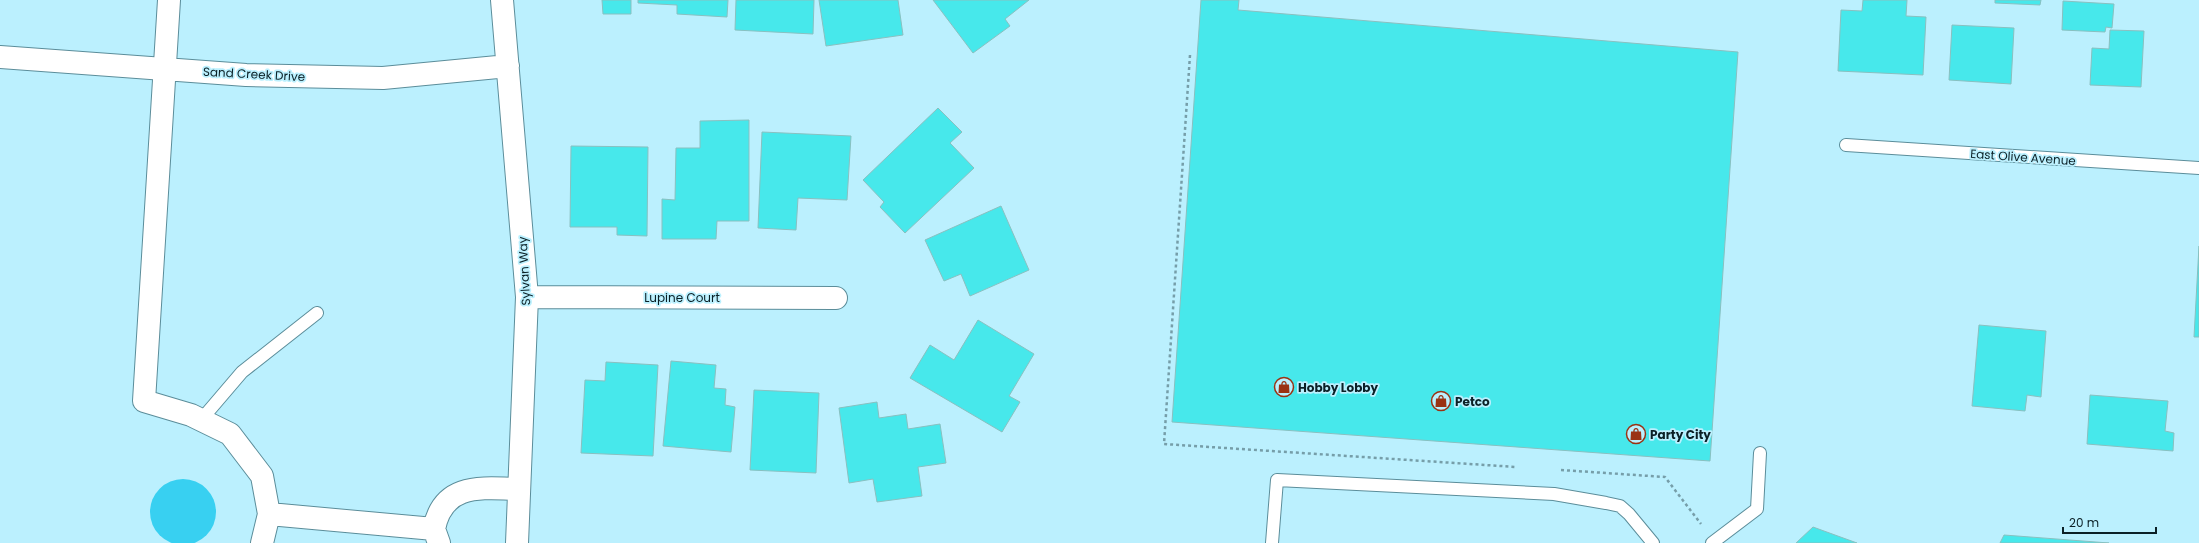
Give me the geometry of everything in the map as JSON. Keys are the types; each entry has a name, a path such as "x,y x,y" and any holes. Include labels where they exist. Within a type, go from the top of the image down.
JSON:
{"street":[{"path":"169,0 166,69 144,402 172,409 201,420 230,434 262,476 269,514 262,543"},
{"name":"Sylvan Way","path":"502,0 527,297 516,543"},
{"name":"Sand Creek Drive","path":"0,57 246,75 383,78 508,66"},
{"name":"Lupine Court","path":"527,297 836,298"},
{"path":"269,514 437,536 437,516 454,495 472,488 519,489"}],"lane":[{"name":"East Olive Avenue","path":"1846,145 2199,168"},
{"path":"201,420 242,372 317,312"},
{"path":"1713,542 1757,509 1760,453"},
{"path":"1272,543 1277,480 1554,494 1620,506 1653,543"}],"path":[{"path":"1190,55 1164,444 1522,468"},
{"path":"1553,470 1665,477 1713,542"}],"water":[{"path":"176,479 190,479 202,484 211,493 216,505 214,525 207,536 190,545 176,545 164,540 155,531 150,519 150,505 155,493 164,484"}],"building":[{"path":"602,0 631,0 631,14 603,14"},
{"path":"638,0 728,0 727,17 677,14 677,5 638,3"},
{"path":"736,0 814,0 813,34 735,30"},
{"path":"819,0 898,0 903,35 826,46"},
{"path":"933,0 1029,0 1005,19 1010,26 973,53"},
{"path":"1201,0 1239,0 1238,10 1738,52 1710,461 1172,422"},
{"path":"1863,0 1907,0 1906,16 1926,17 1923,75 1838,71 1841,10 1862,11"},
{"path":"1995,0 2041,0 2040,5 1995,3"},
{"path":"2063,1 2114,4 2112,28 2106,27 2105,32 2062,30"},
{"path":"1952,25 2014,28 2011,84 1949,80"},
{"path":"2110,30 2144,31 2141,87 2090,85 2092,48 2109,49"},
{"path":"938,108 962,132 950,143 974,168 905,233 880,207 884,202 863,180"},
{"path":"749,120 749,221 717,221 716,239 662,239 662,199 675,200 676,148 700,148 700,121"},
{"path":"762,132 851,136 847,200 798,198 796,230 758,228"},
{"path":"571,146 648,147 647,236 617,235 617,227 570,227"},
{"path":"1001,206 1029,270 970,296 961,274 944,281 925,240"},
{"path":"2199,246 2199,337 2194,337"},
{"path":"978,320 1034,354 1009,396 1020,402 1002,432 910,378 930,345 954,360"},
{"path":"1979,325 2046,331 2041,397 2027,395 2025,411 1972,406"},
{"path":"671,361 716,365 714,388 726,389 725,405 735,407 731,452 663,446"},
{"path":"606,362 658,365 653,456 581,453 585,380 605,381"},
{"path":"754,390 819,393 816,473 750,470"},
{"path":"2090,395 2168,401 2165,431 2174,433 2173,451 2087,444"},
{"path":"877,402 879,418 906,414 908,429 940,424 946,463 918,467 922,496 877,502 873,479 849,483 839,408"},
{"path":"1813,527 1857,543 1796,543"},
{"path":"2004,535 2109,543 2000,543"}],"place":[{"name":"Hobby Lobby","path":"1284,387"},
{"name":"Petco","path":"1441,401"},
{"name":"Party City","path":"1636,434"}]}
